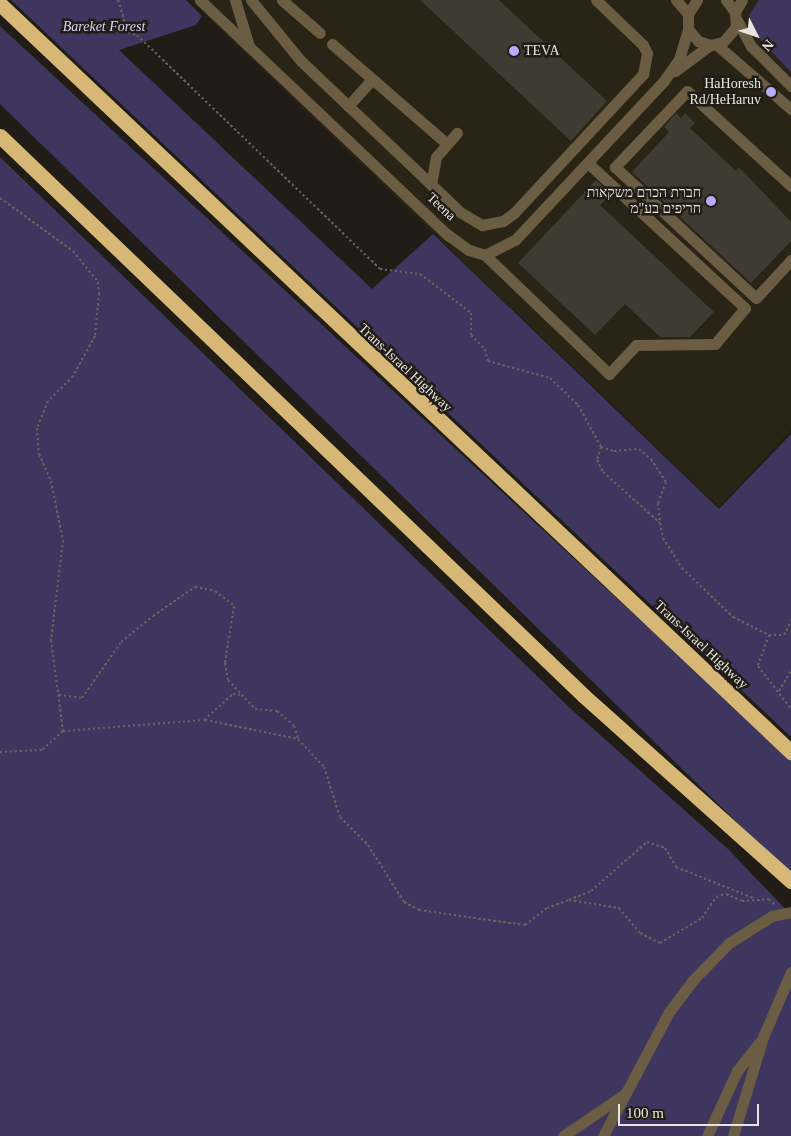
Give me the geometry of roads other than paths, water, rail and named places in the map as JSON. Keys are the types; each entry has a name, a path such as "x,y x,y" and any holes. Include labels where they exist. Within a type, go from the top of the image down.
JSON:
{"highway":[{"name":"Trans-Israel Highway","path":"0,4 791,752"},
{"path":"0,136 584,696 788,878"}],"street":[{"name":"Teena","path":"200,0 448,235 469,250 484,255 609,374 636,345 715,344 745,308 588,163"},
{"path":"226,0 244,23"},
{"path":"235,0 244,23 249,46"},
{"path":"251,0 274,34 348,106 431,185 471,220 482,224 503,221 637,83 647,64 643,45 596,0"},
{"path":"282,0 320,33"},
{"path":"676,0 688,14"},
{"path":"484,255 515,240 663,82 679,59 688,29 688,14 697,0"},
{"path":"726,0 751,46 791,86"},
{"path":"663,82 714,45 729,38 742,0"},
{"path":"688,29 698,41 714,45 791,109"},
{"path":"332,44 447,144"},
{"path":"348,106 372,79"},
{"path":"791,186 687,91 615,167 756,298 791,260"},
{"path":"431,185 436,156 457,133"},
{"path":"603,1136 629,1091 669,1012 692,981 736,939 772,916 791,912"},
{"path":"733,1136 763,1037 791,972"},
{"path":"707,1136 737,1071 763,1037"},
{"path":"563,1136 629,1091"}],"place":[{"name":"TEVA","path":"514,51"},
{"name":"HaHoresh Rd/HeHaruv","path":"771,92"},
{"name":"חברת הכרם משקאות חריפים בע\"מ","path":"711,201"}],"park label":[{"name":"Bareket Forest","path":"104,27"}]}
